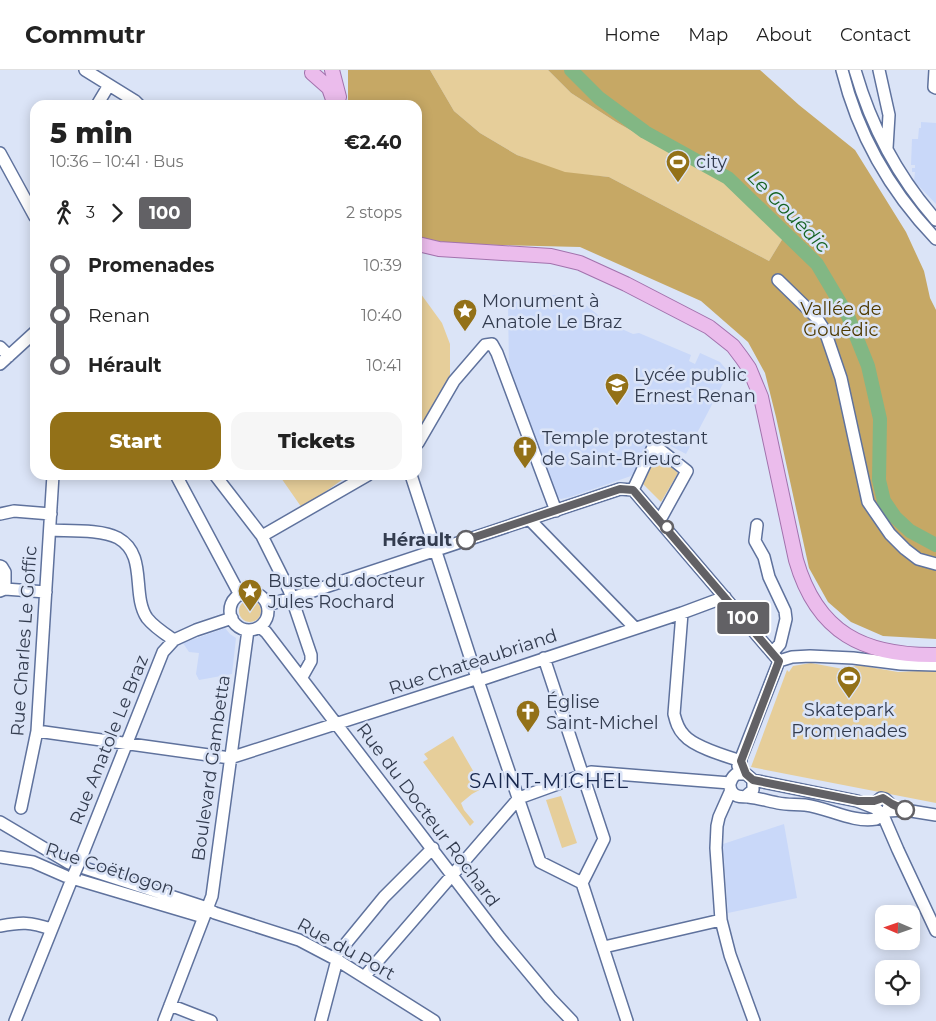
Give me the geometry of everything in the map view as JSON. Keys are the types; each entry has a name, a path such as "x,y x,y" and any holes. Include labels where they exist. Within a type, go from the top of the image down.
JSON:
{"main road":[{"path":"332,70 339,100"},
{"path":"312,71 329,88 333,100"},
{"path":"422,245 446,250 550,256 580,263 709,326 721,335 733,346 746,364 761,397 796,560 805,587 826,619 846,636 870,646 894,653 936,655"},
{"path":"820,610 848,632 872,643 895,648 936,649"}],"street":[{"path":"85,70 132,100"},
{"path":"842,70 852,106 872,152 897,193 936,239"},
{"path":"856,70 876,127 887,150 905,181 936,220"},
{"path":"879,70 889,116 887,150"},
{"path":"935,70 934,87 936,88"},
{"path":"100,100 109,85"},
{"path":"872,152 876,127 889,116"},
{"path":"0,153 30,204"},
{"path":"778,280 816,317 825,331 841,378 868,502 890,534 905,549 918,559 936,564"},
{"path":"0,347 4,360 30,337"},
{"path":"422,436 454,381 489,345 500,360 556,510"},
{"path":"633,490 654,444 687,471 660,520"},
{"name":"Rue Charles Le Goffic","path":"22,808 37,731 53,480"},
{"path":"179,480 240,595"},
{"path":"219,480 262,536 292,598 312,661 302,677"},
{"path":"262,536 359,480"},
{"path":"413,480 540,862 582,883 627,1021"},
{"path":"267,605 620,489 633,490 775,657"},
{"path":"0,514 14,511 51,514"},
{"path":"530,520 635,628"},
{"path":"754,1021 730,955 722,920 716,837 722,810 742,785 741,761 780,644 786,619 785,611 769,577 764,557 755,541 757,525"},
{"path":"50,530 108,534 123,542 135,559 142,607 147,618 174,640 196,630 232,618"},
{"path":"0,566 5,572 2,590 46,592"},
{"path":"256,594 267,605 267,617 260,627 248,630 238,626 232,618 232,605 240,595 256,594"},
{"name":"Rue Chateaubriand","path":"230,758 472,680 479,680 725,597"},
{"path":"682,613 674,714 678,726 685,737 694,743 741,761"},
{"name":"Rue du Docteur Rochard","path":"260,627 302,677 500,938 550,998 572,1021"},
{"name":"Boulevard Gambetta","path":"164,1021 212,896 248,630"},
{"name":"Rue Anatole Le Braz","path":"14,1021 163,652 174,640"},
{"path":"775,657 853,658 901,664 936,665"},
{"path":"544,658 604,839 582,883"},
{"path":"37,731 230,758"},
{"path":"364,977 519,798 583,774 591,772 742,785 775,785 858,801 882,808 936,815"},
{"path":"742,785 780,803 812,806 869,820 876,819 882,808"},
{"path":"882,808 886,824 936,931"},
{"name":"Rue du Port","path":"0,822 69,863 299,940 335,959 434,1021"},
{"path":"321,1021 335,959 384,897 433,848"},
{"name":"Rue Coëtlogon","path":"0,857 33,862 200,916 207,910"},
{"path":"604,947 722,920"},
{"path":"0,926 19,922 31,922 51,929"},
{"path":"170,1005 211,1021"}],"shaded area":[{"name":"Vallée de Gouédic","path":"430,70 548,70 571,93 616,122 723,182 783,238 769,261 609,177 565,173 517,155 480,133 454,111"},
{"path":"921,122 936,123 936,204 914,181 915,172 912,172 912,168 915,168 915,165 911,165 912,139 918,139"},
{"path":"422,296 442,323 450,344 450,376 422,423"},
{"name":"Lycée public Ernest Renan","path":"531,296 571,296 613,325 633,334 639,333 691,355 689,361 695,364 700,353 720,362 726,369 727,376 686,454 653,437 636,471 631,476 570,497 561,499 557,497 509,368 508,305"},
{"path":"657,455 678,473 661,502 643,484"},
{"path":"282,480 342,480 302,508"},
{"path":"250,600 258,603 261,611 258,619 250,622 242,619 239,611 242,603"},
{"path":"225,628 236,638 232,674 199,680 196,674 199,653 189,652 183,643"},
{"path":"811,663 843,669 858,665 898,672 936,670 936,803 751,767 787,670 789,672 793,666"},
{"path":"453,736 483,788 461,803 474,822 470,826 423,762 428,759 424,754"},
{"path":"561,796 577,843 562,848 546,800"},
{"path":"784,824 797,898 728,913 723,844"}],"green space":[{"name":"Vallée de Gouédic","path":"348,70 430,70 454,111 480,133 517,155 565,172 609,177 769,261 783,238 723,182 616,122 571,93 548,70 760,70 799,105 855,150 906,232 924,271 930,298 936,310 936,639 883,636 851,622 828,602 809,568 765,373 748,342 701,301 580,247 456,244 422,238 422,100 348,100"}],"waterway":[{"name":"Le Gouédic","path":"571,70 599,98 645,132 728,178 817,264 848,316 868,366 880,419 879,480 884,501 895,517 910,531 936,545"}],"bus line":[{"name":"100","path":"466,540 620,489 633,490 779,661 741,761 746,774 753,780 858,801 877,801 883,798 889,803 905,810"}],"place":[{"name":"city","path":"678,183"},
{"name":"Monument à Anatole Le Braz","path":"465,332"},
{"name":"Lycée public Ernest Renan","path":"617,406"},
{"name":"Temple protestant de Saint-Brieuc","path":"525,469"},
{"name":"Hérault","path":"466,540"},
{"name":"Buste du docteur Jules Rochard","path":"250,612"},
{"name":"Skatepark Promenades","path":"849,699"},
{"name":"Église Saint-Michel","path":"528,733"}],"district":[{"name":"SAINT-MICHEL","path":"549,781"}]}
